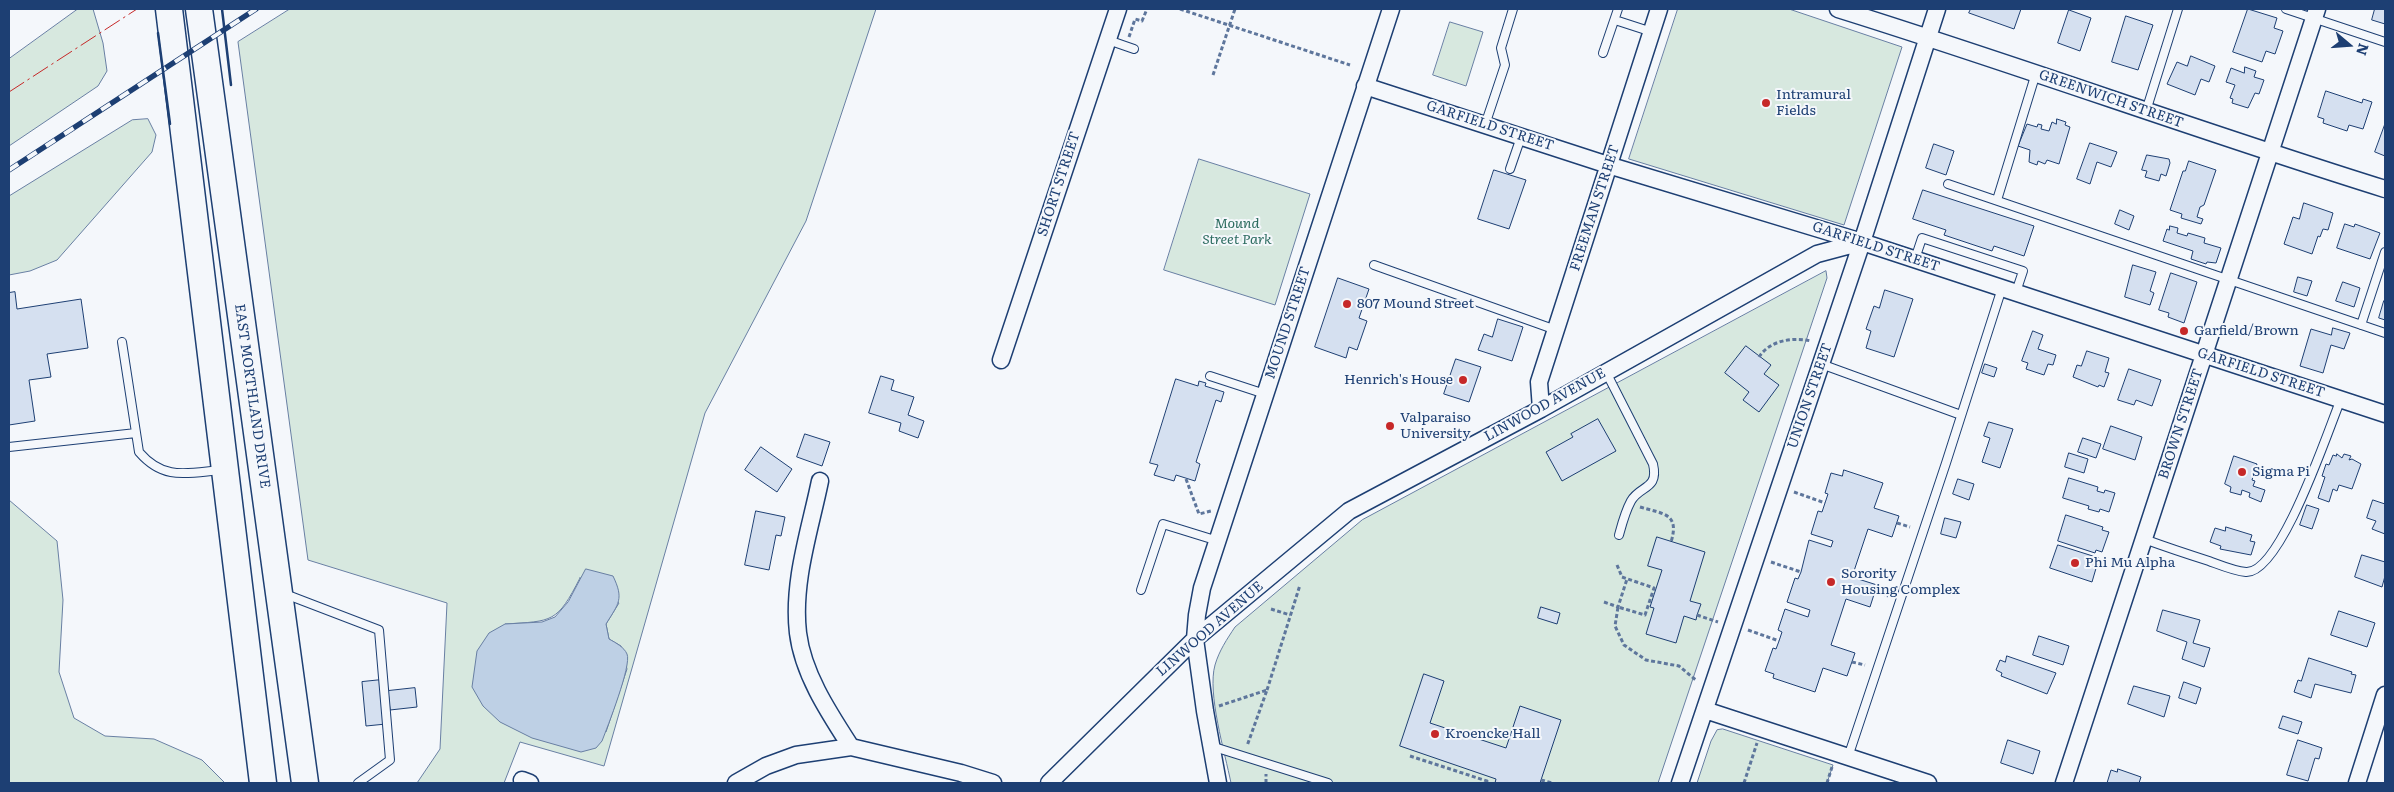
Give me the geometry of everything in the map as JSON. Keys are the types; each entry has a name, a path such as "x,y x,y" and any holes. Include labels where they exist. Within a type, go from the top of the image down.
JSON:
{"highway":[{"path":"170,9 263,783"},
{"name":"EAST MORTHLAND DRIVE","path":"199,9 305,783"}],"street":[{"name":"SHORT STREET","path":"1001,360 1118,9"},
{"name":"MOUND STREET","path":"1218,783 1204,710 1195,639 1202,588 1391,9"},
{"name":"FREEMAN STREET","path":"1541,409 1539,382 1660,9"},
{"name":"GREENWICH STREET","path":"1838,9 1928,37 2270,153 2385,189"},
{"name":"UNION STREET","path":"1680,783 1705,710 1727,624 1756,557 1780,488 1937,9"},
{"name":"BROWN STREET","path":"2064,783 2316,13"},
{"name":"GARFIELD STREET","path":"1365,86 1608,165 1915,259 2385,414"},
{"name":"LINWOOD AVENUE","path":"1050,783 1195,639 1349,511 1541,409 1817,254 1862,242"},
{"path":"820,481 799,580 798,633 810,675 833,718 852,747"},
{"path":"2357,783 2385,695"},
{"path":"1705,710 1928,783"},
{"path":"736,783 766,766 796,755 852,747 993,783"}],"lane":[{"path":"1485,125 1505,65 1502,48 1513,9"},
{"path":"1603,53 1618,9"},
{"path":"2146,111 2178,9"},
{"path":"2286,9 2316,13 2385,42"},
{"path":"1615,20 1652,32"},
{"path":"1107,40 1134,49"},
{"path":"1996,200 2036,73"},
{"path":"1510,169 1521,137"},
{"path":"1948,184 2385,333"},
{"path":"1848,757 1961,415 2009,290 2023,271 1922,238 1915,259"},
{"path":"2361,325 2385,252"},
{"path":"1374,265 1556,330"},
{"path":"122,342 139,452 149,464 162,471 180,474 225,470"},
{"path":"1821,364 1961,415"},
{"path":"1606,372 1653,464 1655,472 1653,482 1637,494 1630,504 1619,535"},
{"path":"1210,376 1265,394"},
{"path":"2144,539 2246,572 2257,570 2270,557 2287,533 2341,399"},
{"path":"9,447 136,433"},
{"path":"1141,590 1163,524 1218,541"},
{"path":"280,592 379,630 390,760 358,783"},
{"path":"1211,746 1328,783"}],"path":[{"path":"1126,46 1136,19 1142,21 1147,9"},
{"path":"1180,9 1350,65"},
{"path":"1213,75 1235,9"},
{"path":"1759,357 1764,350 1777,342 1799,338 1815,342"},
{"path":"1186,478 1199,514 1212,511"},
{"path":"1780,488 1825,503"},
{"path":"1630,504 1668,515 1673,522 1675,530 1671,542"},
{"path":"1896,523 1910,527"},
{"path":"1756,557 1801,572"},
{"path":"1604,602 1645,615 1654,588 1622,577 1616,565"},
{"path":"1627,579 1618,607 1615,626 1624,645 1646,660 1679,666 1699,684"},
{"path":"1244,757 1300,584"},
{"path":"1875,592 1888,596"},
{"path":"1270,608 1290,615"},
{"path":"1697,615 1779,641"},
{"path":"1852,662 1865,666"},
{"path":"1204,710 1266,690"},
{"path":"1744,783 1758,740"},
{"path":"1410,756 1487,781 1486,783"},
{"path":"1827,783 1833,765"},
{"path":"1541,780 1552,783"}],"green space":[{"path":"78,9 93,9 103,43 107,71 98,86 9,146 9,59"},
{"path":"290,9 876,9 806,221 705,413 604,766 520,742 504,783 417,783 440,749 447,603 308,560 238,42","holes":["580,578 619,603 606,624 609,639 621,646 627,669 606,732 505,624 534,622 552,617 565,604"]},
{"name":"Intramural Fields","path":"1678,9 1789,9 1902,47 1844,225 1629,159"},
{"path":"1450,22 1483,32 1466,86 1433,75"},
{"path":"148,119 156,135 152,152 57,260 30,271 9,275 9,196 132,120"},
{"name":"Mound Street Park","path":"1199,159 1310,194 1275,305 1164,270"},
{"path":"1826,271 1827,278 1658,783 1231,783 1215,707 1213,677 1219,655 1235,627 1362,520"},
{"path":"9,500 57,541 63,600 59,672 74,718 105,736 154,739 202,760 225,783 9,783"},
{"path":"1723,729 1833,765 1827,783 1697,783 1711,741 1717,730"}],"water":[{"path":"586,569 613,576 619,596 617,606 606,624 609,639 624,649 628,660 618,697 602,741 596,748 581,752 532,738 500,722 483,706 472,687 477,651 489,633 505,624 542,622 555,617 568,602"}],"building":[{"path":"1971,9 2021,9 2014,29 1969,13"},
{"path":"2248,9 2277,18 2274,28 2283,31 2275,54 2266,51 2262,62 2233,52"},
{"path":"2375,9 2385,9 2385,24 2372,20"},
{"path":"2069,10 2091,18 2080,51 2058,43"},
{"path":"2126,16 2153,25 2138,70 2112,62"},
{"path":"2191,56 2215,66 2209,82 2201,79 2195,95 2167,84 2177,62 2187,66"},
{"path":"2245,67 2256,71 2254,77 2264,80 2259,94 2255,93 2248,108 2232,103 2233,99 2230,98 2235,85 2226,82 2231,68 2244,73"},
{"path":"2326,91 2362,103 2363,99 2372,102 2363,129 2349,125 2347,131 2323,123 2324,119 2318,117"},
{"path":"2057,119 2066,122 2065,125 2070,127 2059,164 2047,160 2045,164 2038,161 2037,165 2029,162 2030,150 2018,146 2027,124 2037,127 2038,124 2042,125 2041,129 2049,131 2052,122 2056,124"},
{"path":"2385,124 2385,156 2375,152"},
{"path":"2090,143 2117,152 2111,167 2097,162 2090,184 2077,179"},
{"path":"1934,144 1954,151 1946,175 1926,168"},
{"path":"2147,155 2169,159 2170,163 2166,176 2161,174 2159,181 2145,177 2147,171 2142,170"},
{"path":"2189,161 2216,170 2204,205 2200,207 2197,217 2203,219 2201,224 2181,218 2182,214 2170,210 2183,171 2185,171"},
{"path":"1494,170 1526,180 1509,229 1478,219"},
{"path":"1923,190 2034,226 2024,256 1994,246 1992,251 1944,235 1946,230 1913,219"},
{"path":"2304,203 2333,213 2328,230 2323,229 2320,237 2318,236 2312,254 2284,244 2293,217 2299,219"},
{"path":"2120,210 2134,216 2129,230 2115,224"},
{"path":"2345,224 2354,227 2355,224 2380,233 2370,259 2337,248"},
{"path":"2170,226 2178,228 2177,233 2187,236 2188,233 2205,238 2204,243 2221,248 2216,263 2207,262 2206,264 2191,259 2193,251 2163,241"},
{"path":"2133,265 2156,272 2150,291 2154,293 2150,305 2125,297"},
{"path":"2171,273 2197,282 2184,323 2168,317 2169,313 2159,310"},
{"path":"2298,277 2312,281 2307,296 2294,292"},
{"name":"807 Mound Street","path":"1338,278 1369,289 1359,318 1367,321 1357,350 1349,347 1346,358 1315,347"},
{"path":"2343,282 2360,288 2354,307 2336,301"},
{"path":"1885,290 1913,299 1894,357 1866,348 1871,331 1866,329 1874,306 1879,308"},
{"path":"15,292 17,309 81,299 88,348 47,354 51,377 29,380 35,421 9,425 9,293"},
{"path":"2385,302 2385,320 2379,318"},
{"path":"1498,319 1523,327 1512,361 1478,350 1484,334 1492,337"},
{"path":"2333,328 2350,333 2344,349 2331,345 2323,373 2300,366 2311,329 2331,335"},
{"path":"2033,331 2043,335 2038,349 2056,355 2053,365 2048,364 2044,375 2026,369 2028,363 2022,361"},
{"path":"1746,346 1771,365 1764,374 1779,385 1759,412 1743,400 1749,392 1725,373"},
{"path":"2087,351 2109,358 2105,372 2109,373 2104,387 2099,385 2098,387 2073,377 2077,365 2081,366"},
{"name":"Henrich's House","path":"1456,359 1481,367 1469,402 1444,394"},
{"path":"1985,364 1997,368 1994,377 1982,373"},
{"path":"2129,369 2161,380 2152,406 2136,400 2134,405 2118,400"},
{"path":"881,376 894,380 891,390 914,397 908,415 924,421 918,438 899,431 901,423 869,413"},
{"path":"1176,379 1198,386 1199,381 1206,383 1205,386 1224,392 1221,402 1216,400 1196,462 1200,464 1195,481 1176,475 1174,481 1154,475 1158,465 1150,463"},
{"path":"1598,419 1616,451 1562,481 1546,452 1573,437 1571,434"},
{"path":"1989,422 2013,429 2000,468 1982,462 1990,438 1984,436"},
{"path":"2111,426 2142,437 2135,460 2103,449"},
{"path":"805,434 830,442 822,466 797,457"},
{"path":"2083,438 2101,444 2096,458 2078,452"},
{"path":"761,447 792,469 777,492 745,470"},
{"path":"2069,453 2088,459 2084,473 2065,467"},
{"path":"2337,454 2342,458 2344,454 2351,456 2349,460 2352,459 2361,464 2352,489 2339,485 2337,491 2333,489 2329,502 2318,498 2325,477 2322,476 2326,464 2329,465 2333,455 2336,456"},
{"name":"Sigma Pi","path":"2234,456 2257,464 2252,480 2255,481 2253,486 2265,490 2261,502 2249,497 2250,493 2242,490 2241,495 2230,492 2231,487 2225,484"},
{"name":"Sorority Housing Complex","path":"1844,470 1883,483 1874,508 1899,516 1892,537 1868,529 1852,577 1877,585 1870,607 1846,599 1831,645 1855,653 1847,676 1823,668 1815,692 1773,678 1774,674 1765,671 1773,648 1776,649 1782,632 1778,630 1785,609 1808,617 1810,610 1787,602 1795,578 1798,579 1801,572 1809,540 1831,547 1833,541 1811,534 1818,511 1822,512 1828,494 1825,493 1831,473 1842,476"},
{"path":"2069,478 2098,487 2097,491 2104,493 2105,490 2115,493 2109,512 2100,509 2099,512 2088,509 2089,506 2063,498"},
{"path":"1958,479 1974,484 1969,500 1953,494"},
{"path":"2373,500 2385,504 2385,534 2372,529 2376,521 2367,518"},
{"path":"2307,505 2319,509 2312,529 2300,525"},
{"path":"756,511 785,517 781,536 776,535 769,570 745,565"},
{"path":"2066,515 2103,527 2102,530 2109,532 2102,552 2096,550 2095,553 2058,541"},
{"path":"1945,518 1961,522 1956,538 1941,534"},
{"path":"2226,527 2252,535 2250,541 2255,542 2251,555 2220,549 2221,546 2210,542 2215,528 2225,531"},
{"path":"1657,537 1705,552 1690,601 1701,604 1696,620 1684,616 1676,643 1646,634 1654,608 1650,607 1662,570 1648,566"},
{"name":"Phi Mu Alpha","path":"2058,545 2099,558 2092,582 2050,568"},
{"path":"2362,555 2385,562 2385,576 2382,587 2355,577"},
{"path":"1541,607 1560,613 1557,624 1538,618"},
{"path":"2163,610 2200,620 2193,643 2210,648 2204,667 2182,659 2187,642 2157,631"},
{"path":"2339,611 2375,623 2367,647 2331,635"},
{"path":"2039,636 2069,646 2063,665 2033,655"},
{"path":"2007,656 2056,673 2047,694 2001,676 2002,673 1996,670 2000,660 2005,662"},
{"path":"2309,658 2356,675 2351,693 2315,684 2311,698 2294,692 2298,680 2301,681"},
{"name":"Kroencke Hall","path":"1424,674 1444,681 1430,723 1506,748 1520,706 1561,720 1540,783 1495,783 1496,779 1400,746"},
{"path":"381,680 386,724 366,726 362,682"},
{"path":"2184,682 2201,688 2196,704 2179,698"},
{"path":"2134,686 2170,696 2164,717 2128,704"},
{"path":"415,688 417,707 390,710 388,691"},
{"path":"2283,716 2302,722 2298,734 2279,728"},
{"path":"2008,740 2040,751 2033,774 2001,763"},
{"path":"2298,740 2322,748 2319,759 2315,758 2308,781 2287,775"},
{"path":"2118,769 2141,777 2139,783 2107,783 2111,770 2117,772"}],"railway":[{"path":"9,170 256,9"}],"wall":[{"path":"222,9 231,85"},
{"path":"158,33 170,124"}],"power":[{"path":"9,92 137,9"}],"place":[{"name":"Intramural Fields","path":"1766,103"},
{"name":"807 Mound Street","path":"1347,304"},
{"name":"Garfield/Brown","path":"2184,331"},
{"name":"Henrich's House","path":"1463,380"},
{"name":"Valparaiso University","path":"1390,426"},
{"name":"Sigma Pi","path":"2242,472"},
{"name":"Phi Mu Alpha","path":"2075,563"},
{"name":"Sorority Housing Complex","path":"1831,582"},
{"name":"Kroencke Hall","path":"1435,734"}]}
